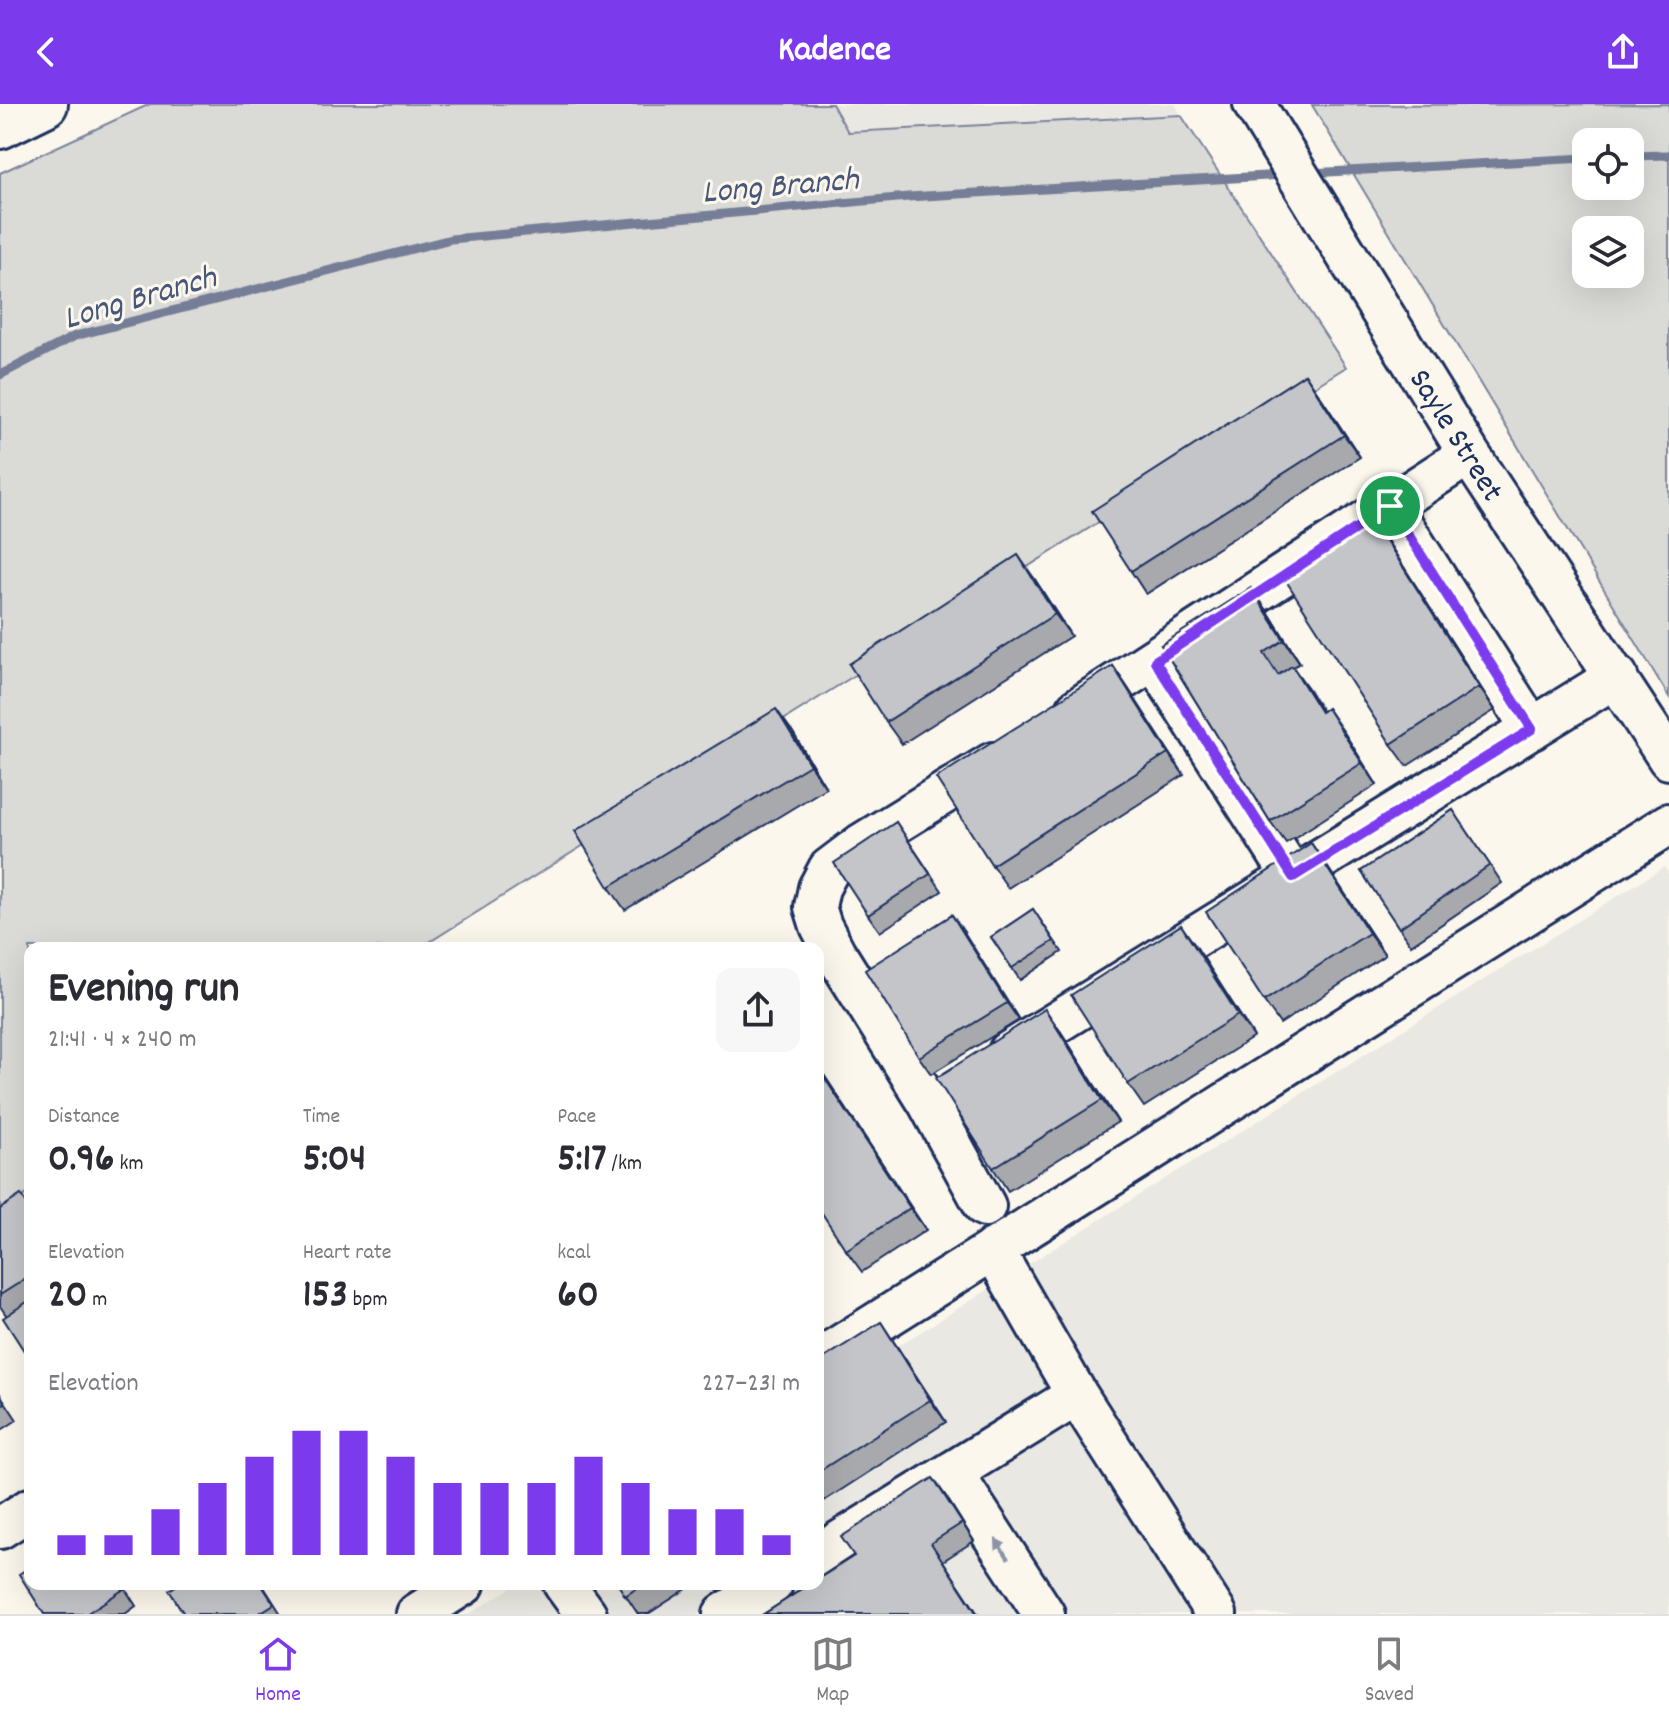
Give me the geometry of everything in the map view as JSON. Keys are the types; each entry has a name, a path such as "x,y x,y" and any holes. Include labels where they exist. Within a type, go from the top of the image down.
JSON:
{"highway":[{"path":"0,126 45,104"}],"street":[{"name":"Sayle Street","path":"1256,108 1469,454 1669,759"},
{"path":"985,1206 955,1086 835,953 821,926 815,907 819,888 829,869 862,844 1155,661 1469,454"},
{"path":"1390,506 1532,729"},
{"path":"1155,661 1293,877"},
{"path":"955,1086 1617,676"},
{"path":"824,1356 1669,824"},
{"path":"993,1249 1077,1395 1215,1614"},
{"path":"824,1551 1077,1395"},
{"path":"952,1472 1044,1614"},
{"path":"0,1528 24,1513"},
{"path":"417,1614 455,1590"},
{"path":"568,1590 586,1614"},
{"path":"724,1614 762,1590"}],"shaded area":[{"path":"150,104 832,104 848,132 1181,115 1346,367 430,942 24,942 24,1196 0,1211 0,173"},
{"path":"832,104 1175,104 1181,115 848,132"},
{"path":"1669,104 1669,697 1312,105"},
{"path":"1664,867 1669,875 1669,1614 469,1614 507,1590 824,1590 824,1392"}],"building":[{"path":"1305,374 1344,435 1131,571 1092,511"},
{"path":"1370,515 1479,687 1391,744 1281,573"},
{"path":"1018,555 1055,614 886,722 849,664"},
{"path":"1251,588 1284,640 1264,653 1278,675 1292,666 1321,712 1327,708 1362,763 1270,821 1161,645"},
{"path":"1113,666 1168,753 992,865 936,778"},
{"path":"776,709 810,765 609,887 575,831"},
{"path":"1453,810 1490,865 1399,928 1361,871"},
{"path":"896,822 930,874 868,915 834,863"},
{"path":"1311,843 1369,933 1264,1001 1206,912"},
{"path":"1033,909 1054,941 1012,968 991,937"},
{"path":"952,915 1007,1003 919,1057 865,970"},
{"path":"1181,925 1238,1015 1128,1084 1071,995"},
{"path":"1045,1009 1102,1100 993,1168 936,1078"},
{"path":"824,1077 910,1208 846,1250 824,1216"},
{"path":"21,1195 24,1200 24,1280 0,1295 0,1209"},
{"path":"24,1304 24,1351 3,1318"},
{"path":"881,1322 930,1400 824,1468 824,1358"},
{"path":"933,1478 962,1523 931,1543 977,1614 764,1614 801,1590 824,1590 824,1575 854,1556 841,1537"},
{"path":"29,1590 122,1590 86,1614 44,1614"},
{"path":"169,1590 265,1590 274,1604 258,1614 184,1614"}],"waterway":[{"name":"Long Branch","path":"1644,156 1669,155"},
{"name":"Long Branch","path":"1310,173 1572,159"},
{"name":"Long Branch","path":"0,375 75,336 451,239 908,197 1283,175"}],"route":[{"path":"1390,506 1532,729 1293,877 1155,661 1390,506"}]}
